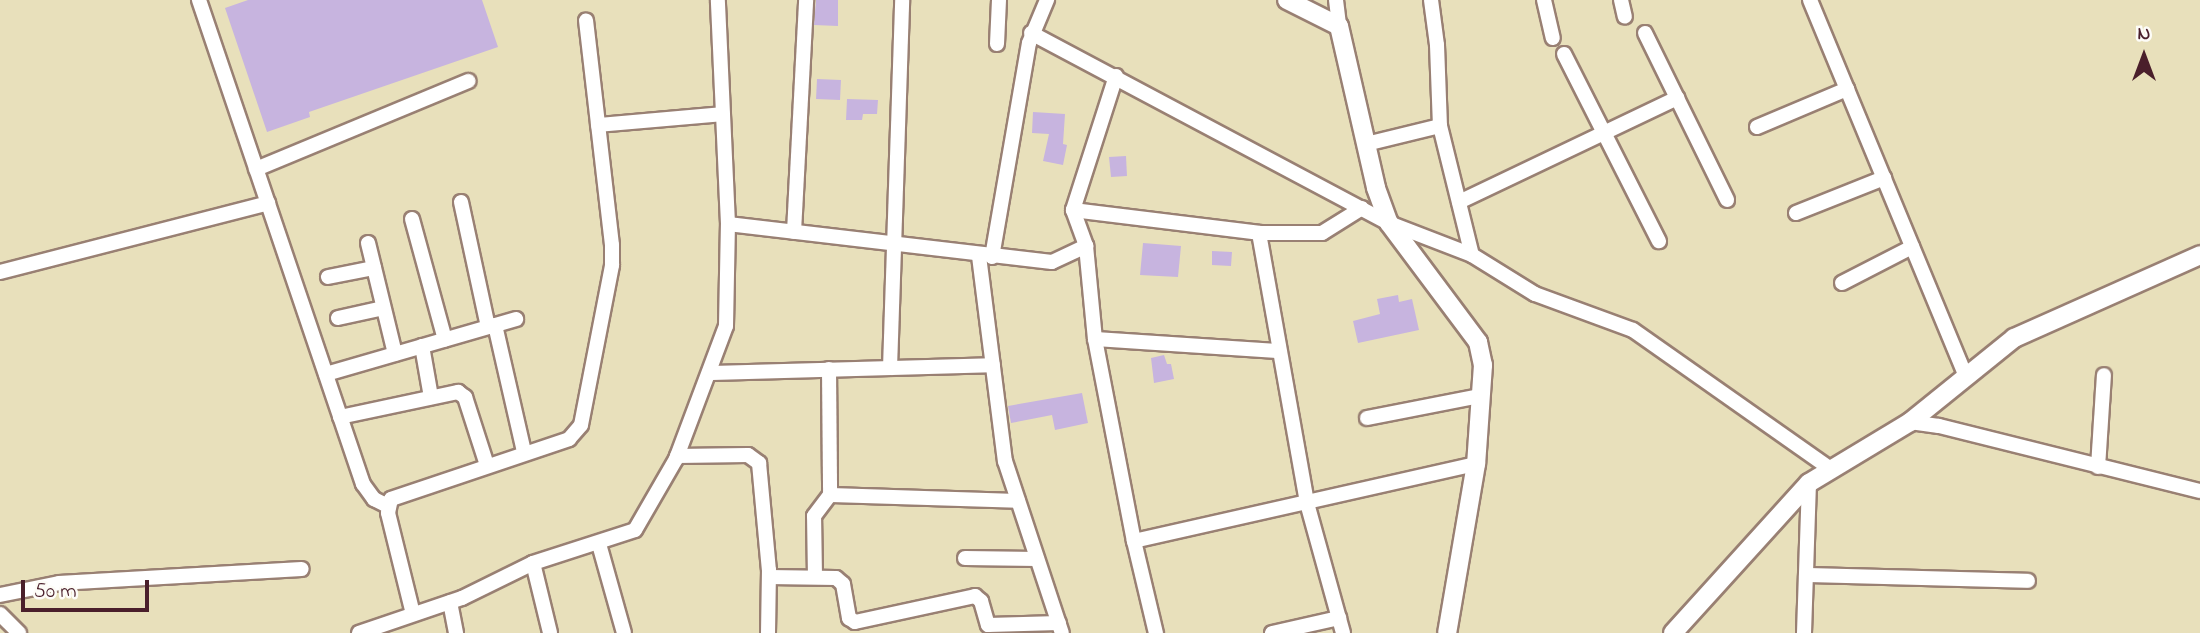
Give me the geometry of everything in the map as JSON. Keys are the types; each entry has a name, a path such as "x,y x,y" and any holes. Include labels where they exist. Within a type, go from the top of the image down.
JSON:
{"street":[{"path":"199,0 367,493 388,506 413,614"},
{"path":"359,633 450,602 533,563 599,544 635,530 677,456 726,326 728,224 718,0"},
{"path":"794,232 806,0"},
{"path":"890,368 902,0"},
{"path":"998,44 999,0"},
{"path":"769,577 840,580 849,618 855,622 975,596 981,601 988,629 1060,628 1005,461 993,365 986,256 1031,33 1047,0"},
{"path":"1287,0 1339,26"},
{"path":"1336,0 1339,26 1376,188 1389,223 1478,342 1483,365 1476,464 1447,633"},
{"path":"1431,0 1437,45 1440,126 1472,255"},
{"path":"1544,0 1553,38"},
{"path":"1620,0 1625,18"},
{"path":"1810,0 1965,375"},
{"path":"388,506 397,495 569,439 581,425 611,265 586,20"},
{"path":"1031,33 1389,223 1472,255 1535,294 1643,336 1831,469"},
{"path":"1645,33 1727,200"},
{"path":"1564,54 1659,241"},
{"path":"1116,76 1073,210 1086,246 1095,339 1134,541 1156,633"},
{"path":"256,169 468,81"},
{"path":"1757,127 1847,89"},
{"path":"1459,202 1677,98"},
{"path":"598,125 723,114"},
{"path":"1366,144 1440,126"},
{"path":"1796,212 1884,178"},
{"path":"461,202 524,452"},
{"path":"0,272 268,203"},
{"path":"1073,210 1259,233 1322,233 1362,208"},
{"path":"412,219 445,340"},
{"path":"728,224 1052,262 1086,246"},
{"path":"1259,233 1307,503 1341,626 1272,633"},
{"path":"368,243 395,354"},
{"path":"1842,283 1912,247"},
{"path":"1673,633 1809,483 1910,422 2014,338 2200,255"},
{"path":"328,277 374,268"},
{"path":"338,318 383,308"},
{"path":"326,374 516,319"},
{"path":"1095,339 1278,351"},
{"path":"422,346 431,397"},
{"path":"710,373 993,365"},
{"path":"815,577 814,516 830,495 829,369"},
{"path":"2098,467 2104,375"},
{"path":"340,417 452,392 465,397 487,465"},
{"path":"1367,418 1480,396"},
{"path":"1910,422 1940,426 2200,491"},
{"path":"677,456 748,456 759,463 769,577 768,633"},
{"path":"1134,541 1476,464"},
{"path":"1804,633 1809,483"},
{"path":"830,495 1018,501"},
{"path":"599,544 624,633"},
{"path":"965,558 1037,559"},
{"path":"533,563 551,633"},
{"path":"0,595 59,583 302,569"},
{"path":"1806,575 2028,581"},
{"path":"450,602 456,633"},
{"path":"0,614 19,633"}],"building":[{"path":"248,0 482,0 498,47 309,112 310,117 267,132 225,8"},
{"path":"816,0 838,0 838,26 814,25"},
{"path":"817,79 841,80 840,100 816,99"},
{"path":"847,99 878,100 877,114 863,114 862,120 846,120"},
{"path":"1033,112 1065,114 1063,144 1067,145 1063,165 1043,161 1049,134 1032,133"},
{"path":"1126,156 1127,176 1111,177 1109,157"},
{"path":"1143,243 1181,246 1178,277 1140,275"},
{"path":"1212,251 1232,252 1231,266 1212,265"},
{"path":"1398,295 1399,302 1412,299 1419,330 1358,343 1353,321 1380,314 1377,299"},
{"path":"1164,355 1167,364 1171,364 1174,379 1154,383 1151,358"},
{"path":"1082,393 1088,423 1055,430 1052,415 1011,423 1008,406"}]}
